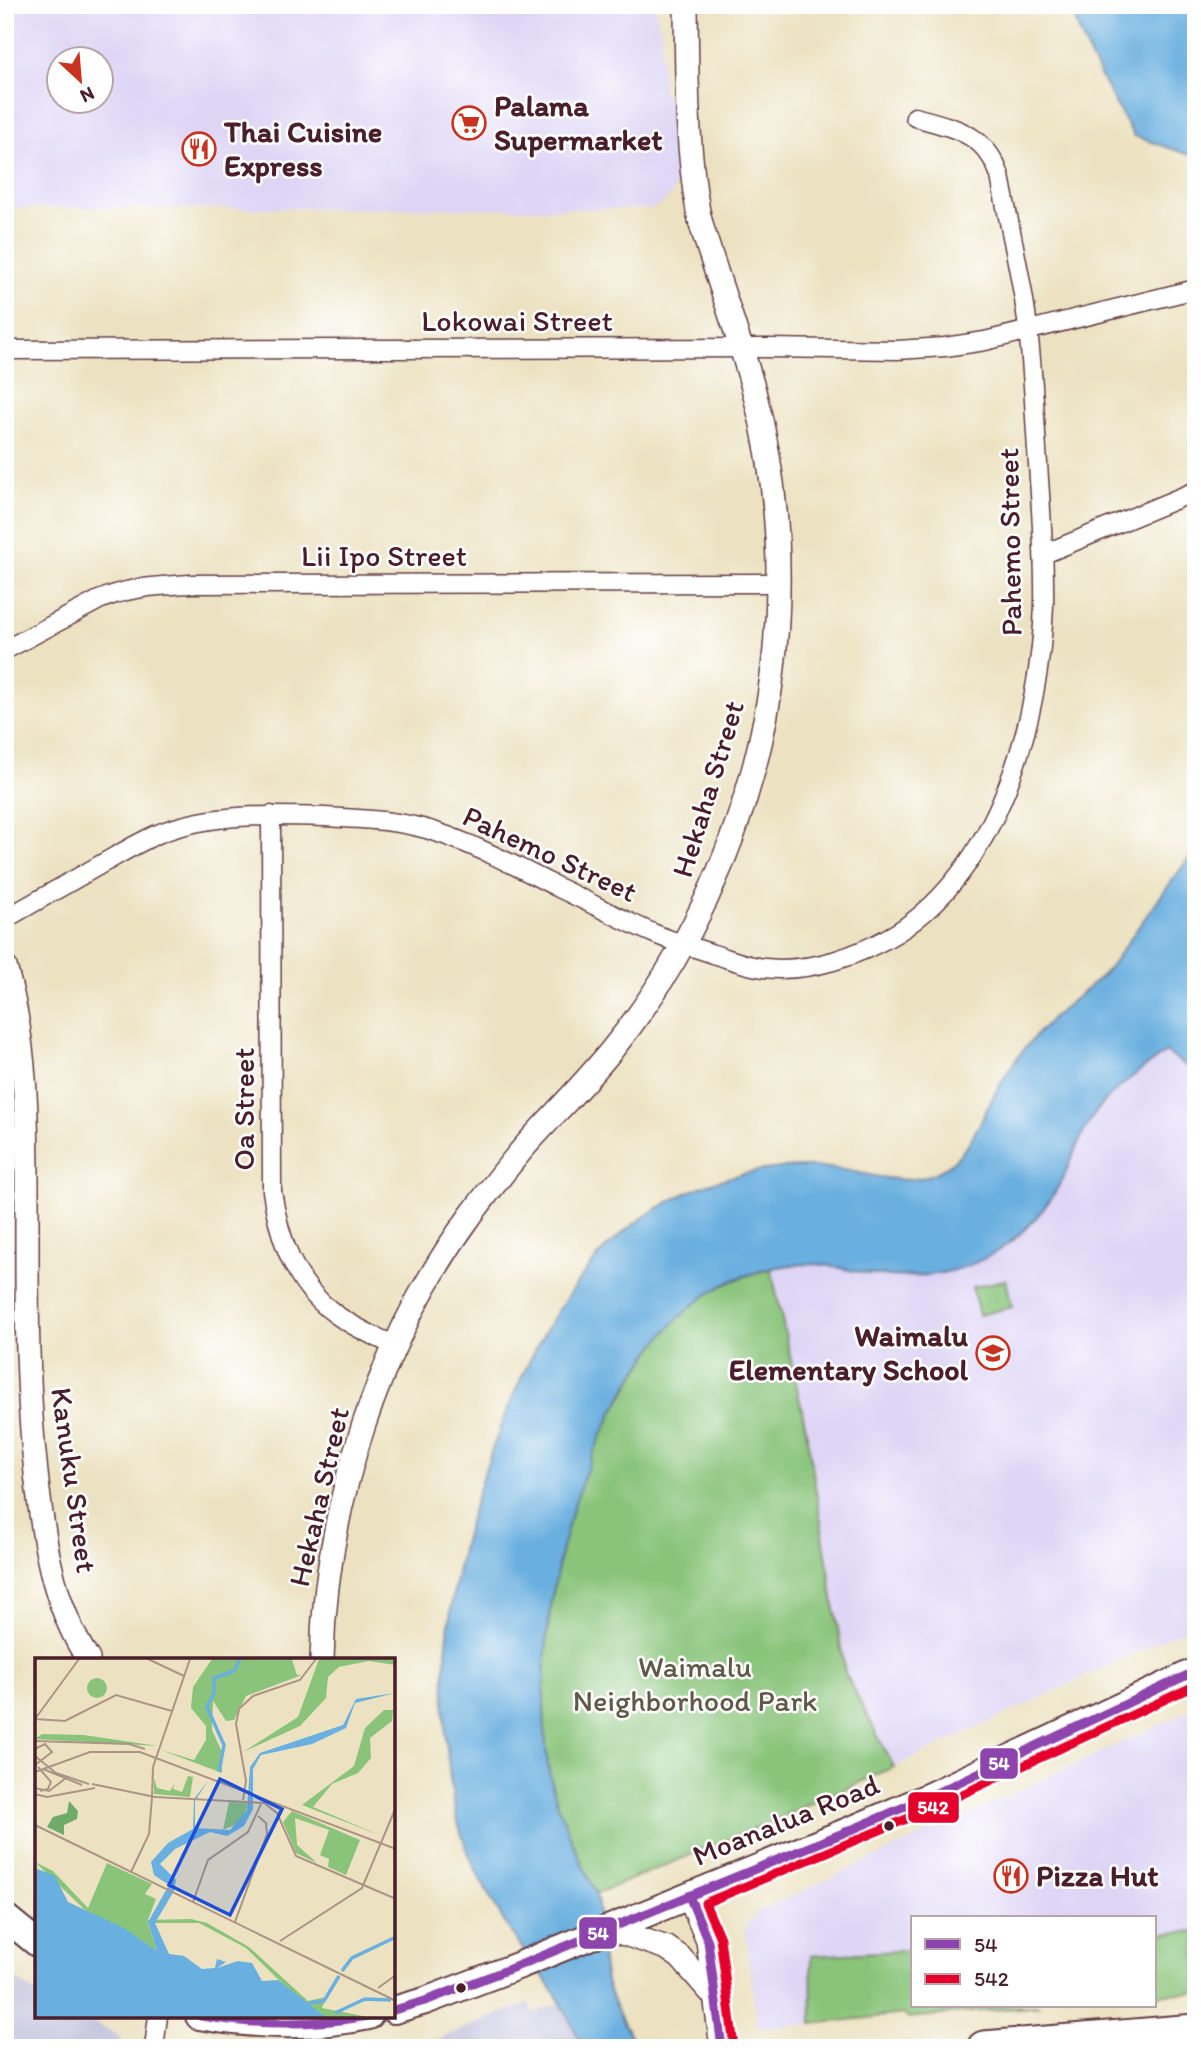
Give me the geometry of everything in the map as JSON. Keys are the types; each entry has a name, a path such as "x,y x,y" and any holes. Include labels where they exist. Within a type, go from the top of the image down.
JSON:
{"highway":[{"path":"984,2048 1196,2031"}],"main road":[{"name":"Moanalua Road","path":"396,2009 520,1965 923,1799 1196,1671"},
{"path":"5,1917 35,1941"},
{"path":"216,2018 275,2025 326,2023 357,2018"}],"street":[{"name":"Hekaha Street","path":"322,1658 327,1594 342,1508 363,1429 395,1346 444,1255 468,1219 526,1146 615,1046 647,1003 684,944 708,898 727,851 764,727 773,660 777,583 774,504 753,388 699,215 690,125 686,5"},
{"name":"Pahemo Street","path":"5,919 159,834 192,824 271,815 374,819 437,832 505,861 657,935 743,965 785,969 808,967 848,956 886,940 935,903 958,877 974,852 991,822 1017,759 1029,716 1040,650 1044,607 1044,554 1025,306 997,164 977,140 950,127 915,117"},
{"name":"Lokowai Street","path":"5,350 921,348 985,341 1196,289"},
{"path":"1044,554 1196,491"},
{"name":"Lii Ipo Street","path":"5,650 114,593 141,587 189,584 777,583"},
{"name":"Oa Street","path":"271,815 272,1191 275,1213 291,1261 312,1292 332,1312 348,1323 395,1346"},
{"name":"Kanuku Street","path":"5,967 16,1012 25,1081 28,1394 38,1493 48,1560 58,1594 69,1626 87,1658"},
{"path":"689,1896 705,1932 722,2048"},
{"path":"610,1929 667,1948 680,1958 716,1998"},
{"path":"154,2048 158,2018"}],"shaded area":[{"path":"5,5 651,5 656,11 661,31 663,92 672,106 677,179 675,189 663,204 651,209 5,208"},
{"name":"Waimalu Elementary School","path":"1166,1052 1196,1073 1196,1624 894,1767 845,1673 806,1429 771,1269 812,1264 908,1278 998,1251 1034,1220 1063,1179 1083,1132 1105,1102 1116,1090"},
{"path":"1196,1708 1196,1931 1156,1934 1156,1916 911,1916 911,1950 812,1957 812,2024 758,2028 745,1929 758,1912"},
{"path":"5,1973 35,1992 35,2018 83,2018 117,2034 125,2048 5,2048"},
{"path":"529,2003 534,2013 561,2003 583,2048 407,2048 433,2041"}],"green space":[{"name":"Waimalu Neighborhood Park","path":"771,1269 806,1429 845,1673 894,1767 766,1824 595,1894 555,1799 548,1765 544,1715 550,1613 558,1563 571,1514 588,1466 609,1420 641,1366 663,1336 688,1308 706,1294 733,1281"},
{"path":"1006,1280 1012,1307 979,1315 972,1287"},
{"path":"1196,1931 1196,1992 1156,1995 1156,1934"},
{"path":"911,1950 911,2008 1018,2008 907,2018 904,2014 812,2024 811,1956"}],"water":[{"path":"1073,5 1196,5 1196,157 1134,136 1088,51"},
{"path":"1196,849 1196,1073 1166,1052 1136,1073 1101,1106 1088,1123 1063,1178 1043,1209 1018,1235 984,1259 951,1271 917,1276 865,1273 818,1264 792,1265 754,1273 720,1287 691,1306 656,1343 611,1416 572,1511 559,1561 545,1663 544,1714 553,1791 596,1895 607,1985 636,2048 583,2048 561,2003 509,1929 478,1875 458,1821 448,1760 445,1673 454,1587 474,1503 512,1399 532,1356 569,1295 607,1247 638,1221 684,1194 736,1175 773,1169 829,1168 886,1178 913,1179 941,1170 952,1162 962,1153 1007,1073 1034,1037 1108,969"}],"transit line":[{"name":"54","path":"396,2009 520,1965 858,1827 1196,1671"},
{"name":"542","path":"734,2046 720,1938 705,1903 928,1810 1196,1685"},
{"name":"54","path":"689,1896 708,1941 722,2048"},
{"name":"54","path":"218,2018 284,2023 351,2018"}],"place":[{"name":"Palama Supermarket","path":"469,123"},
{"name":"Thai Cuisine Express","path":"199,149"},
{"name":"Waimalu Elementary School","path":"993,1353"},
{"name":"Pizza Hut","path":"1011,1876"}]}
